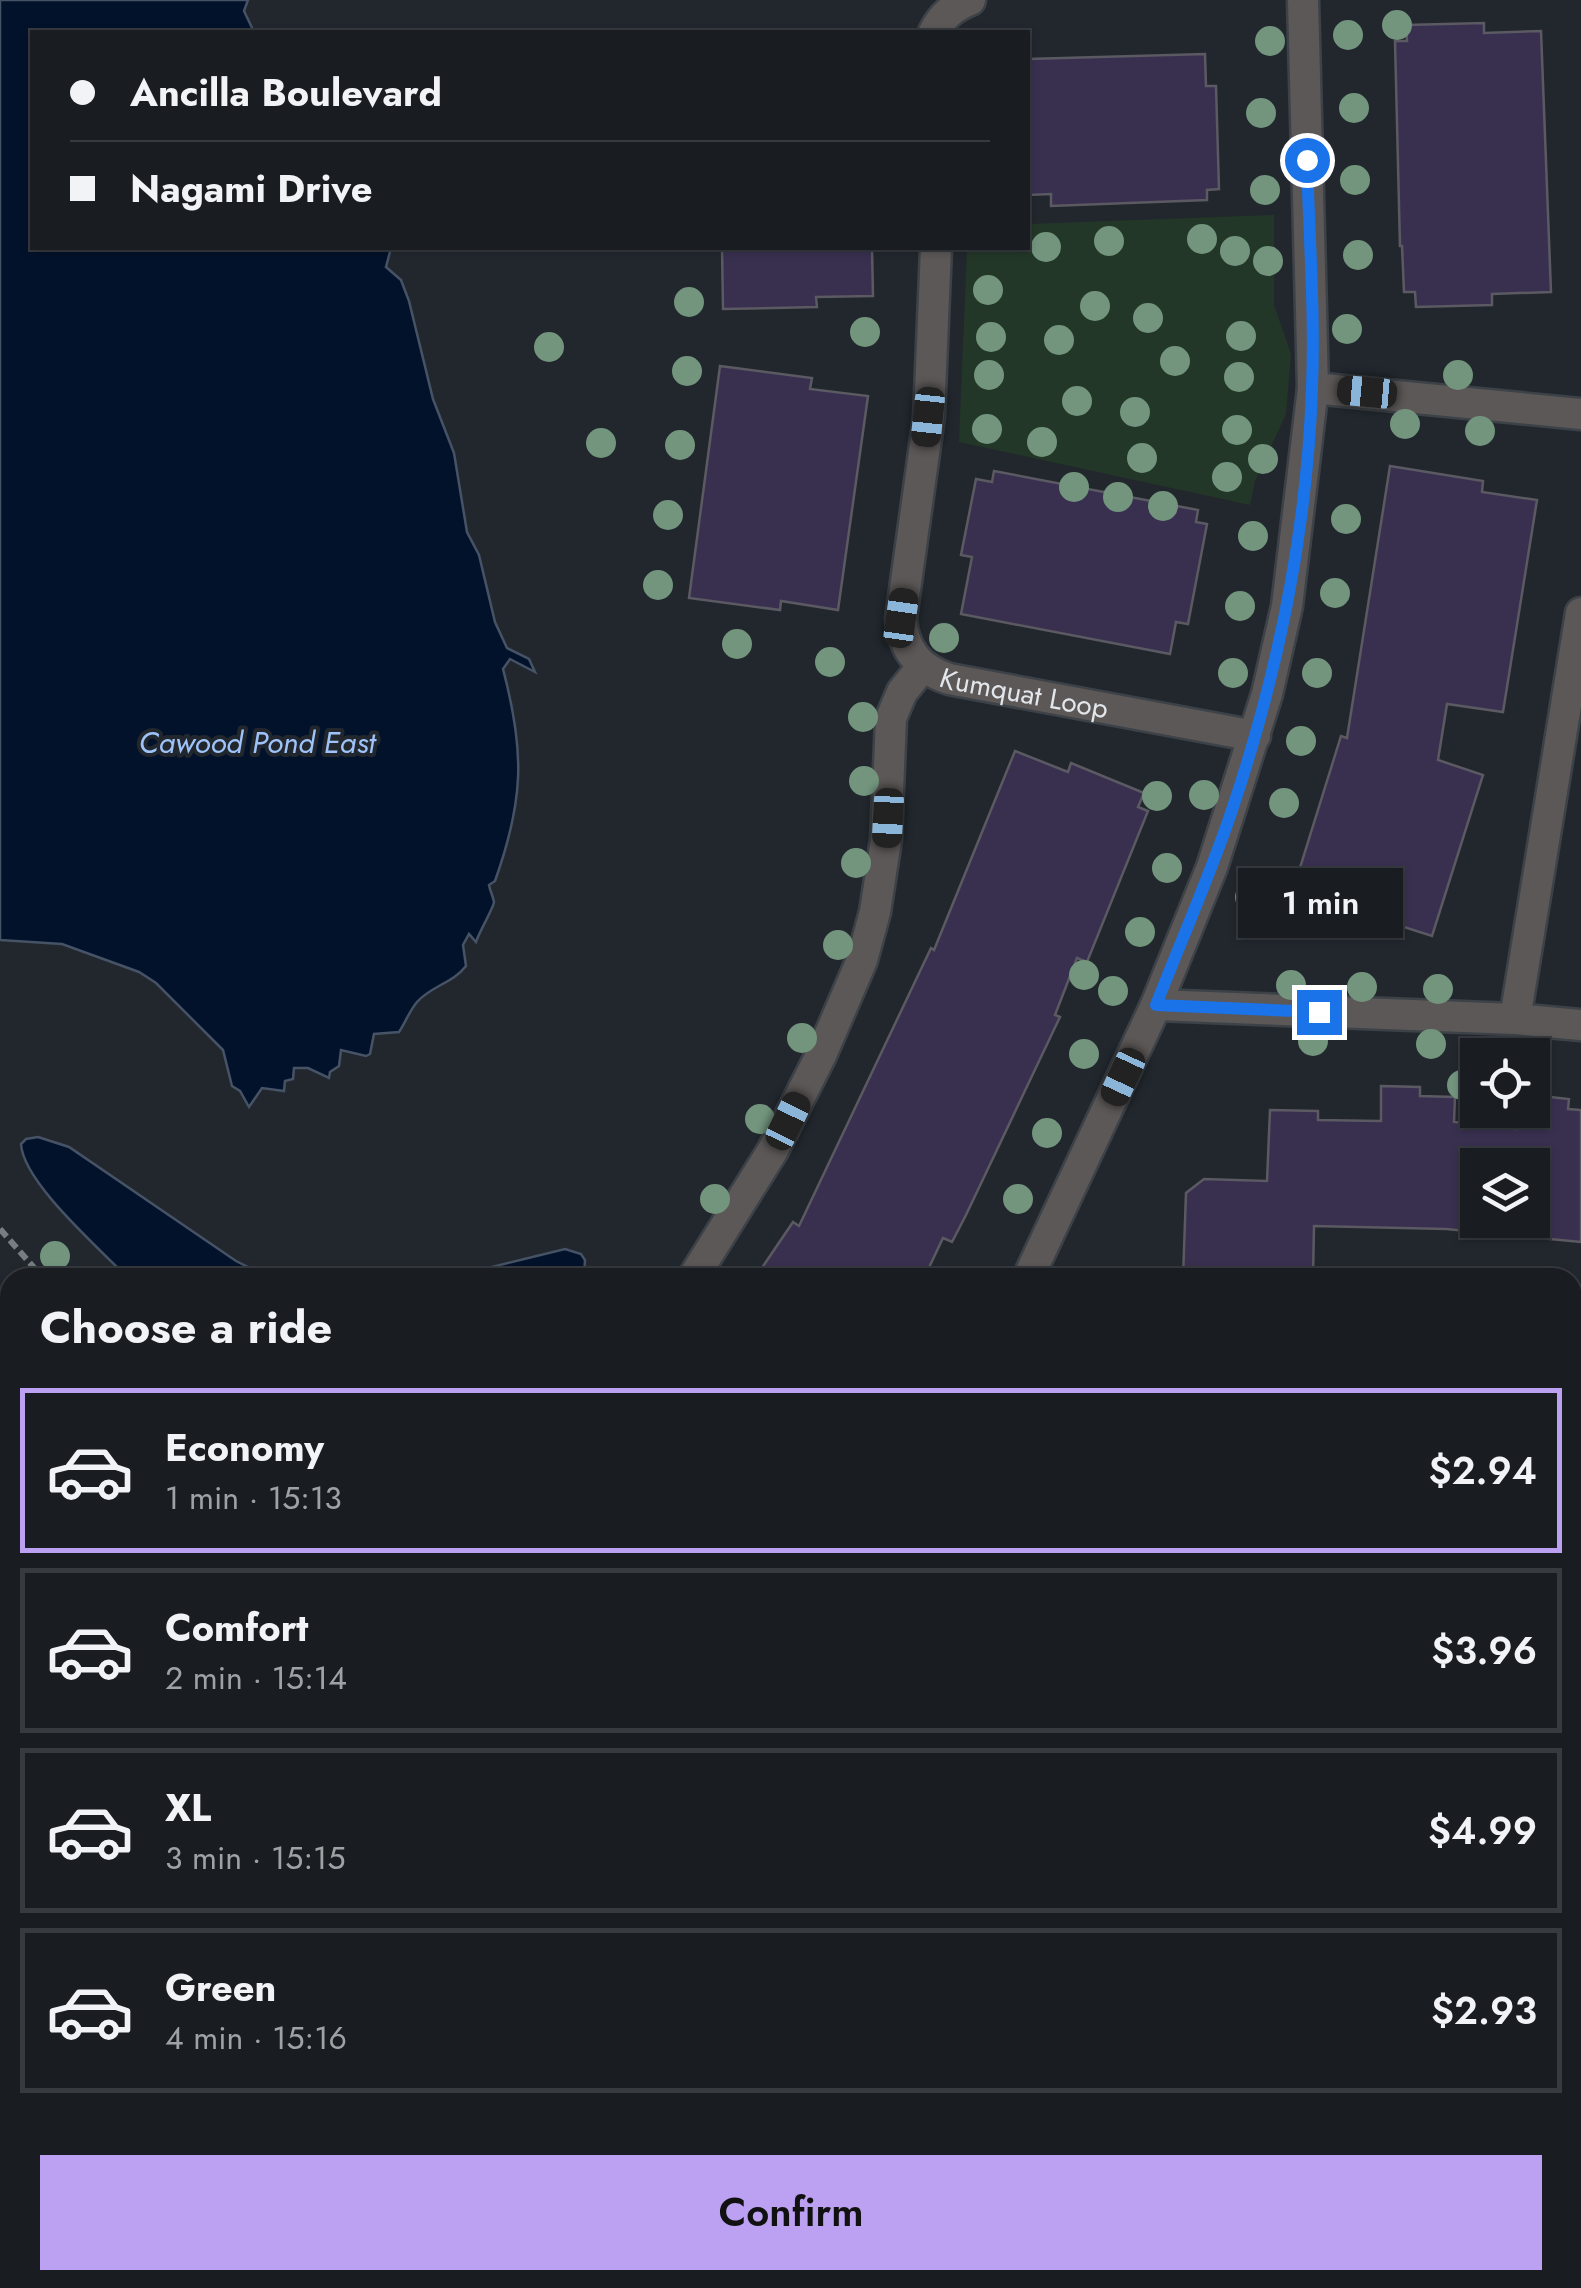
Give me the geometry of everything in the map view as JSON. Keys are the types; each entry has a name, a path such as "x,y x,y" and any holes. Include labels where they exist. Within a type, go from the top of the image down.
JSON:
{"street":[{"path":"936,30 953,8 970,0"},
{"path":"1033,1268 1156,1005 1212,867 1254,736 1286,606 1305,473 1312,388 1304,0"},
{"name":"Kumquat Loop","path":"936,250 928,417 901,618 906,646 923,666 949,679 1254,736"},
{"path":"1312,388 1581,414"},
{"path":"1515,1020 1581,613"},
{"path":"699,1268 773,1150 821,1055 862,960 875,912 886,840 891,718 902,692 923,666"},
{"path":"1156,1005 1581,1025"}],"path":[{"path":"0,1230 34,1268"}],"green space":[{"path":"1274,215 1274,305 1291,354 1286,414 1255,481 1250,505 959,442 967,250 1030,250 1030,224"}],"water":[{"name":"Cawood Pond East","path":"0,0 248,0 244,11 253,30 30,30 30,250 390,250 386,267 401,280 409,301 433,399 454,453 467,532 479,555 495,622 507,648 529,659 535,672 510,659 503,669 515,726 518,776 505,852 495,881 489,885 493,905 476,942 469,934 463,945 466,966 417,1002 399,1032 374,1034 370,1054 366,1056 341,1050 339,1066 330,1072 329,1078 308,1068 294,1068 293,1079 285,1081 284,1091 262,1088 249,1107 240,1091 232,1086 223,1050 156,983 139,972 62,944 0,940"},
{"path":"38,1137 69,1147 250,1268 118,1268 64,1214 34,1177 21,1144"},
{"path":"565,1249 581,1254 585,1260 585,1268 488,1268"}],"building":[{"path":"1484,23 1484,33 1541,31 1551,292 1492,294 1492,305 1416,307 1415,292 1404,292 1400,246 1395,41 1407,41 1406,25"},
{"path":"1205,54 1206,86 1216,86 1219,189 1207,190 1207,200 1051,206 1051,194 1030,195 1030,59"},
{"path":"722,250 872,250 873,296 816,297 817,307 723,309"},
{"path":"720,366 812,378 810,389 868,396 838,610 781,601 780,610 689,598"},
{"path":"1390,466 1483,481 1482,492 1537,500 1503,712 1447,704 1438,760 1483,775 1432,936 1379,919 1376,929 1301,905 1305,891 1294,887 1341,736 1347,738"},
{"path":"994,471 1198,510 1196,522 1207,524 1188,624 1176,622 1170,654 961,614 972,557 961,555 976,479 992,482"},
{"path":"1015,751 1068,772 1071,763 1144,793 1138,807 1148,811 1087,962 1077,958 1055,1015 1060,1017 952,1242 943,1238 929,1268 762,1268 793,1222 799,1226 931,948 934,950"},
{"path":"1381,1086 1420,1087 1420,1096 1455,1097 1454,1122 1460,1123 1460,1128 1550,1128 1550,1097 1569,1099 1568,1109 1581,1110 1581,1242 1539,1238 1550,1238 1550,1148 1460,1148 1460,1230 1314,1226 1313,1268 1183,1268 1186,1193 1204,1179 1267,1181 1270,1110 1318,1111 1318,1120 1381,1121"}],"route":[{"path":"1307,160 1312,388 1305,473 1286,606 1267,694 1237,796 1156,1005 1319,1012"}]}
